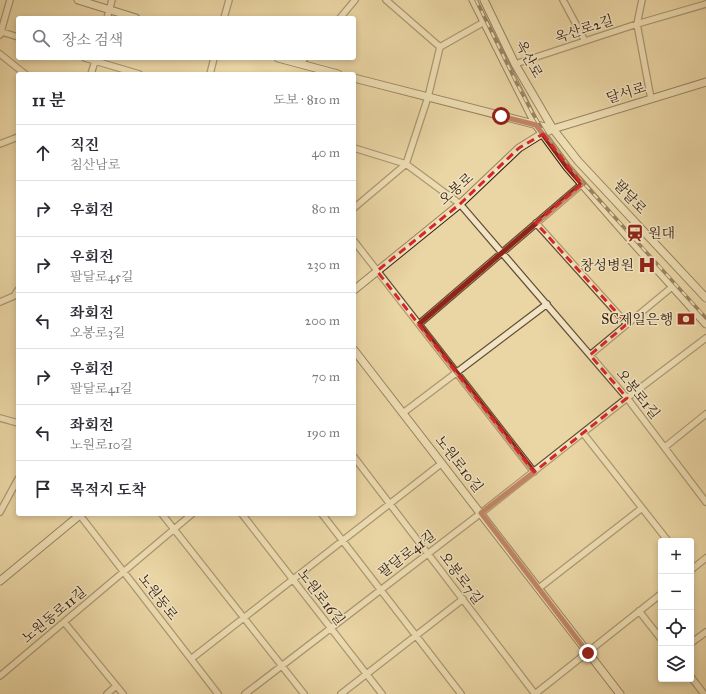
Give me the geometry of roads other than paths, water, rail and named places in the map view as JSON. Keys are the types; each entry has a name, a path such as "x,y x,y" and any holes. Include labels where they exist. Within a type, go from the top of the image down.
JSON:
{"main road":[{"path":"78,0 129,16"},
{"path":"473,0 536,125 567,167 706,324"},
{"name":"옥산로","path":"484,0 515,64 553,129"},
{"path":"285,60 330,72"},
{"path":"356,79 553,129"},
{"name":"달서로","path":"553,129 706,82"},
{"name":"오봉로","path":"356,288 460,204 519,148 553,129"},
{"name":"팔달로","path":"553,129 578,161 706,298"},
{"name":"노원로10길","path":"356,353 620,694"},
{"path":"0,581 78,516"}],"street":[{"path":"10,0 1,34 16,37"},
{"path":"108,16 112,0"},
{"path":"225,16 229,0"},
{"path":"342,16 355,0"},
{"path":"386,0 440,47"},
{"path":"642,0 637,24 651,100"},
{"path":"566,2 585,41"},
{"name":"옥산로2길","path":"515,64 637,24 706,4"},
{"path":"356,206 406,164 428,97 440,47 484,22"},
{"path":"0,54 22,72"},
{"path":"92,72 95,60 133,72"},
{"path":"210,72 214,60"},
{"path":"300,64 303,60"},
{"path":"0,144 16,138"},
{"name":"오봉로1길","path":"356,149 406,164 460,204 627,398 706,502"},
{"path":"419,324 582,184"},
{"path":"536,223 627,324"},
{"path":"356,244 534,472"},
{"path":"590,355 672,287"},
{"path":"0,302 14,296 16,293"},
{"path":"403,413 547,304"},
{"name":"팔달로41길","path":"245,694 706,338"},
{"path":"665,447 706,414"},
{"path":"0,418 16,422"},
{"path":"583,433 666,538"},
{"name":"오봉로7길","path":"356,460 535,694"},
{"path":"191,659 442,462"},
{"path":"0,512 16,483"},
{"path":"539,588 642,508"},
{"name":"노원동로","path":"81,516 218,694"},
{"path":"164,516 304,694"},
{"name":"노원동로11길","path":"0,676 190,516"},
{"name":"노원로16길","path":"244,516 382,694"},
{"path":"324,516 461,694"},
{"path":"694,568 706,558"},
{"path":"535,694 658,596"},
{"path":"341,694 463,599"},
{"path":"639,612 658,635"},
{"path":"64,622 123,694"},
{"path":"694,641 706,632"},
{"path":"694,681 704,694"},
{"path":"107,694 116,686"}],"railway":[{"path":"476,0 516,82 549,140 571,169 706,318"}],"place":[{"name":"원대","path":"635,233"},
{"name":"창성병원","path":"647,265"},
{"name":"SC제일은행","path":"686,319"}]}
